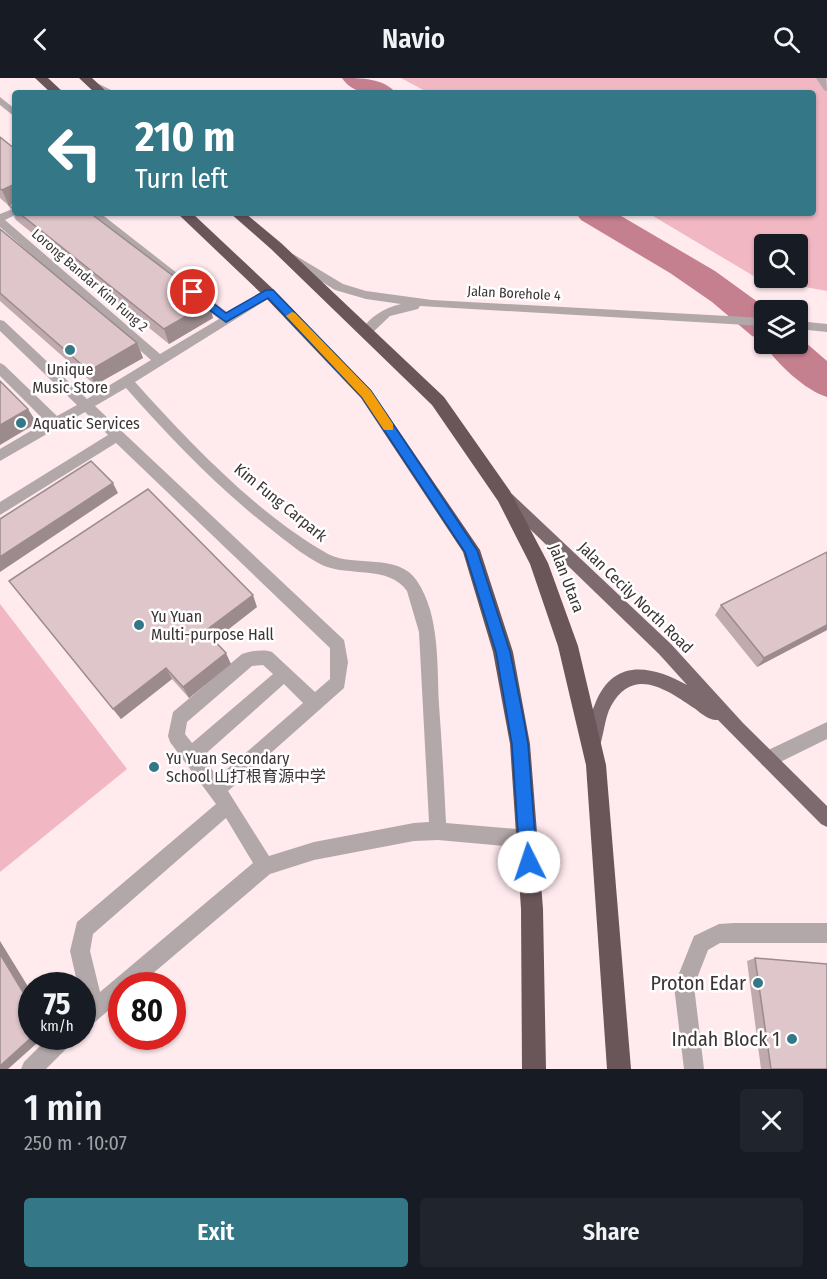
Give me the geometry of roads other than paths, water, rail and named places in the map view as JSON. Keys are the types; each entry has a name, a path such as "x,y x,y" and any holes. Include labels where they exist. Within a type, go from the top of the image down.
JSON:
{"highway":[{"path":"41,78 55,90"},
{"path":"187,216 269,293 366,394 471,550 505,663 520,744 532,909 534,1069"},
{"name":"Jalan Utara","path":"241,216 276,246 438,401 504,496 539,563 568,646 592,747 602,820 619,1069"}],"main road":[{"name":"Jalan Cecily North Road","path":"504,496 665,649 737,729 827,818"},
{"name":"Jalan Cecily North Road","path":"592,747 603,705 614,687 627,677 643,675 661,679 676,687 737,729"}],"street":[{"path":"821,78 827,88"},
{"path":"89,81 106,90"},
{"path":"0,100 12,111"},
{"path":"97,216 226,318"},
{"name":"Lorong Bandar Kim Fung 2","path":"0,219 160,361"},
{"name":"Jalan Borehole 4","path":"276,246 326,281 366,295 432,304 754,321"},
{"path":"0,456 128,381 269,293"},
{"path":"366,332 377,318 387,311 432,304"},
{"path":"0,324 338,645 340,662 338,683 84,929 80,951 83,972"},
{"path":"808,326 823,327"},
{"path":"0,368 56,424"},
{"name":"Kim Fung Carpark","path":"128,381 159,418 220,476 270,520 324,559 343,566 393,570 410,582 427,632 438,831"},
{"path":"0,509 116,436"},
{"path":"265,866 222,797 176,736 179,718 248,659 266,657 315,703"},
{"path":"190,756 283,675"},
{"path":"768,759 827,730"},
{"path":"138,972 265,866 314,851 414,832 438,831 527,839"},
{"path":"694,1069 684,986 701,943 719,934 827,933"},
{"path":"96,1008 108,998"},
{"path":"31,1069 51,1050"}],"waterway":[{"path":"356,78 377,90"},
{"path":"597,216 703,279 754,318"},
{"path":"794,354 827,383"}],"place":[{"name":"Unique Music Store","path":"70,350"},
{"name":"Aquatic Services","path":"21,423"},
{"name":"Yu Yuan Multi-purpose Hall","path":"139,625"},
{"name":"Yu Yuan Secondary School 山打根育源中学","path":"154,767"},
{"name":"Proton Edar","path":"758,983"},
{"name":"Indah Block 1","path":"792,1039"}]}
